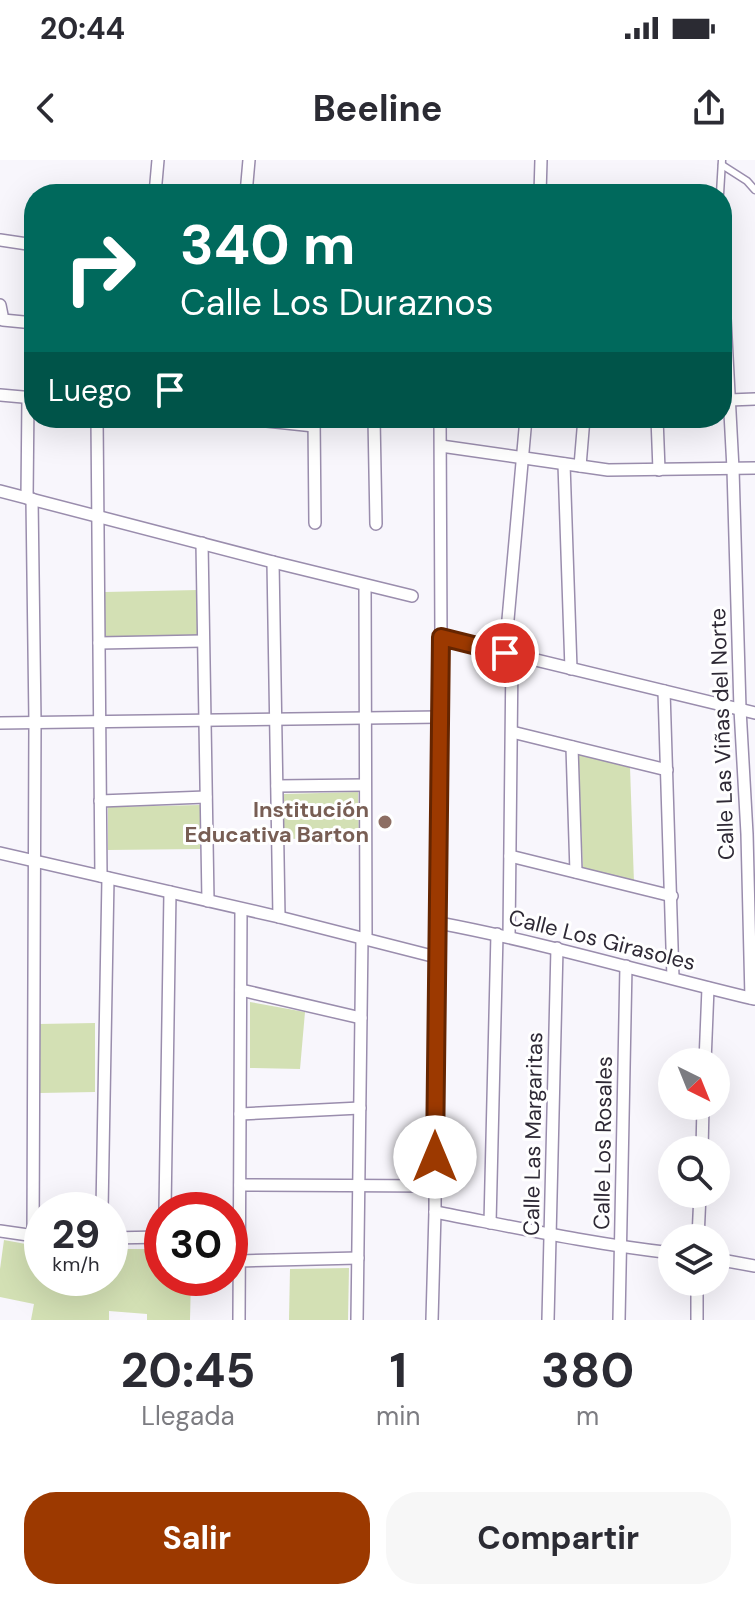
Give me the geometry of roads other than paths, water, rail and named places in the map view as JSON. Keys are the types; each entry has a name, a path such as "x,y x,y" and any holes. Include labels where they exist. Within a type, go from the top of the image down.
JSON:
{"street":[{"path":"156,184 158,160"},
{"path":"247,184 249,160"},
{"path":"540,184 541,160"},
{"path":"0,240 24,244"},
{"path":"0,305 3,320 24,322"},
{"path":"0,395 24,397"},
{"path":"732,400 755,399"},
{"path":"30,428 38,1192"},
{"path":"97,428 100,801 104,877 102,1192"},
{"path":"314,428 315,523"},
{"path":"374,428 376,524"},
{"path":"432,1320 436,957 439,923 440,428"},
{"path":"490,1223 503,936 510,856 512,732 509,654 525,428"},
{"path":"580,466 583,428"},
{"path":"657,428 659,470"},
{"name":"Calle Las Viñas del Norte","path":"731,428 740,709 751,835 753,998"},
{"path":"441,446 608,470 755,468"},
{"path":"564,464 571,669"},
{"path":"0,491 412,596"},
{"path":"202,543 208,901"},
{"path":"273,562 279,917"},
{"path":"357,1320 364,939 365,585"},
{"path":"441,637 755,713"},
{"path":"99,643 203,641"},
{"path":"664,691 673,978"},
{"path":"0,723 440,717"},
{"path":"512,732 667,770"},
{"path":"572,747 576,872"},
{"path":"277,786 365,785"},
{"path":"100,801 206,797"},
{"path":"0,853 279,917 436,957"},
{"path":"510,856 672,896"},
{"path":"165,1192 170,892"},
{"path":"240,1192 241,909"},
{"name":"Calle Los Girasoles","path":"439,923 557,948 753,998"},
{"name":"Calle Las Margaritas","path":"548,1320 557,948"},
{"name":"Calle Los Rosales","path":"619,1320 626,966"},
{"path":"706,1048 708,988"},
{"path":"241,990 361,1018"},
{"path":"240,1114 360,1108"},
{"path":"240,1185 435,1186"},
{"path":"435,1212 551,1235 658,1251"},
{"path":"0,1231 24,1235"},
{"path":"248,1261 358,1258"},
{"path":"730,1262 755,1266"},
{"path":"239,1296 239,1320"},
{"path":"697,1296 697,1320"}],"lane":[{"path":"722,163 755,190"},
{"path":"721,184 722,163"}],"place":[{"name":"Institución Educativa Barton","path":"385,822"}]}
